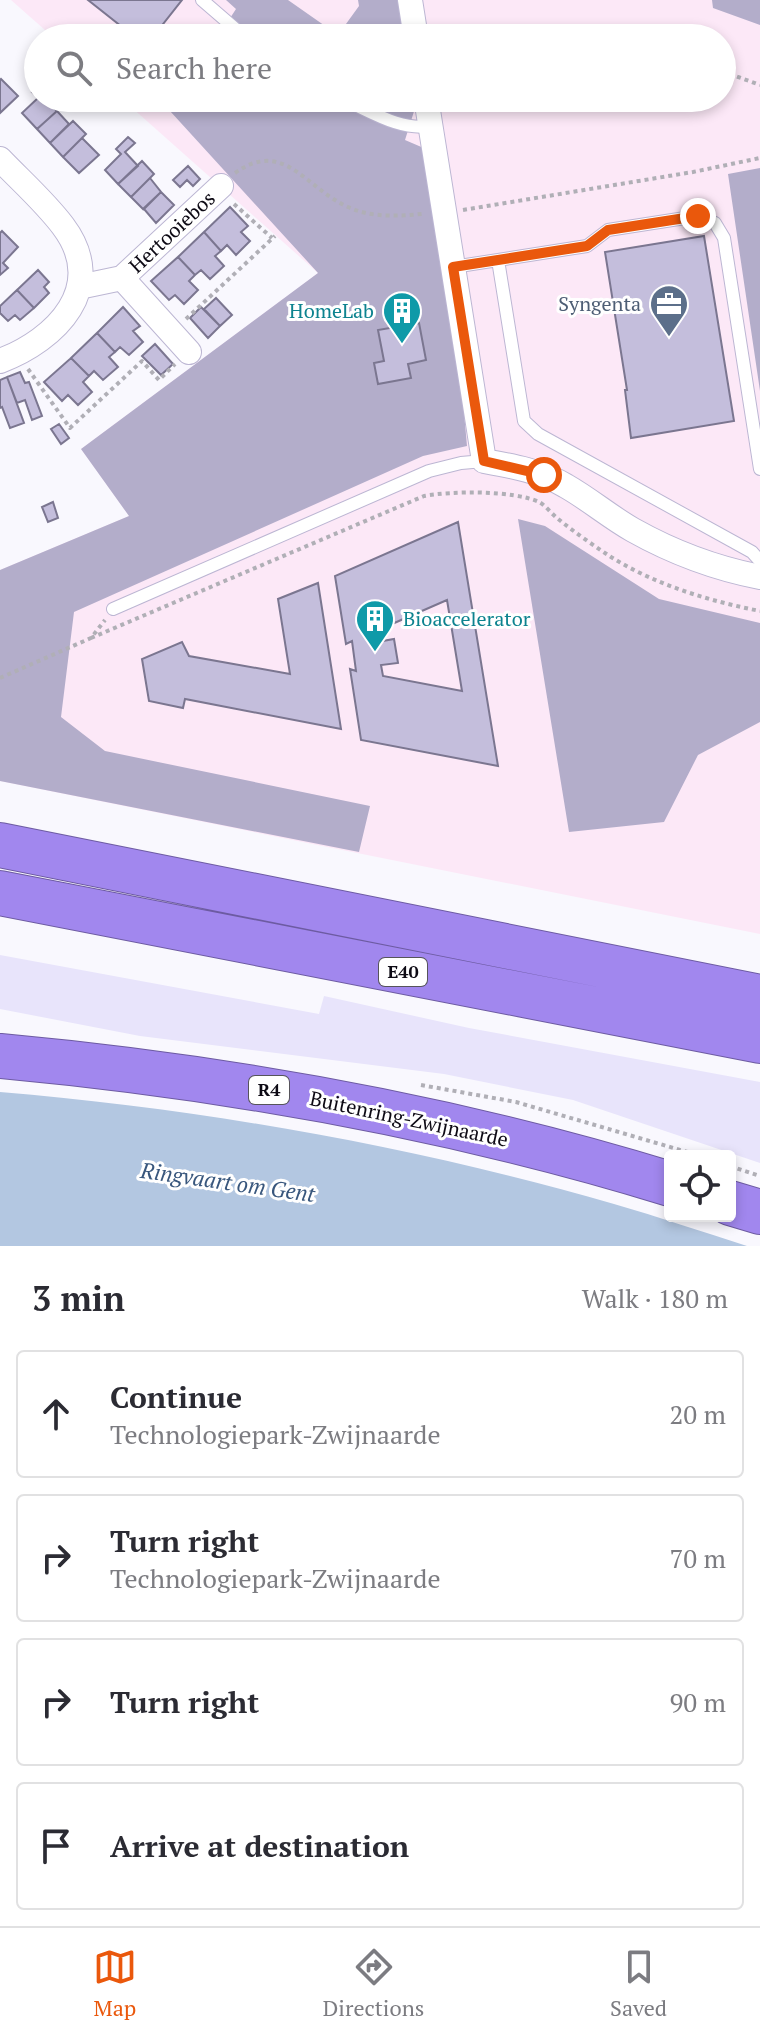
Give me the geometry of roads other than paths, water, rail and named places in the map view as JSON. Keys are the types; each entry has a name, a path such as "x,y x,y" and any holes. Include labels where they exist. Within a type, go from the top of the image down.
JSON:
{"highway":[{"name":"E40","path":"0,845 760,997"},
{"name":"E40","path":"0,896 46,902 760,1041"},
{"name":"Buitenring-Zwijnaarde","path":"0,1056 111,1067 265,1089 536,1145 664,1167"},
{"path":"736,1193 760,1199"},
{"path":"736,1205 760,1212"}],"street":[{"path":"410,0 414,24"},
{"path":"434,112 430,126 484,461 544,475 630,529 683,556 726,571 760,577"},
{"path":"0,159 63,226 77,256 79,287 72,309 57,328 38,343 10,357"},
{"name":"Hertooiebos","path":"79,287 122,278 219,188"},
{"name":"Hertooiebos","path":"122,278 189,352"}],"lane":[{"path":"202,0 230,24"},
{"path":"372,112 402,125 418,128 430,126"},
{"path":"453,267 587,246 608,230 698,216 715,223 724,238 760,469"},
{"path":"498,260 524,421 538,434 752,552 760,561"},
{"path":"113,609 429,471 484,461"}],"water":[{"name":"Ringvaart om Gent","path":"0,1092 232,1120 387,1148 631,1209 747,1246 0,1246"}],"place":[{"name":"Syngenta","path":"669,338"},
{"name":"HomeLab","path":"402,345"},
{"name":"Bioaccelerator","path":"375,653"}]}
